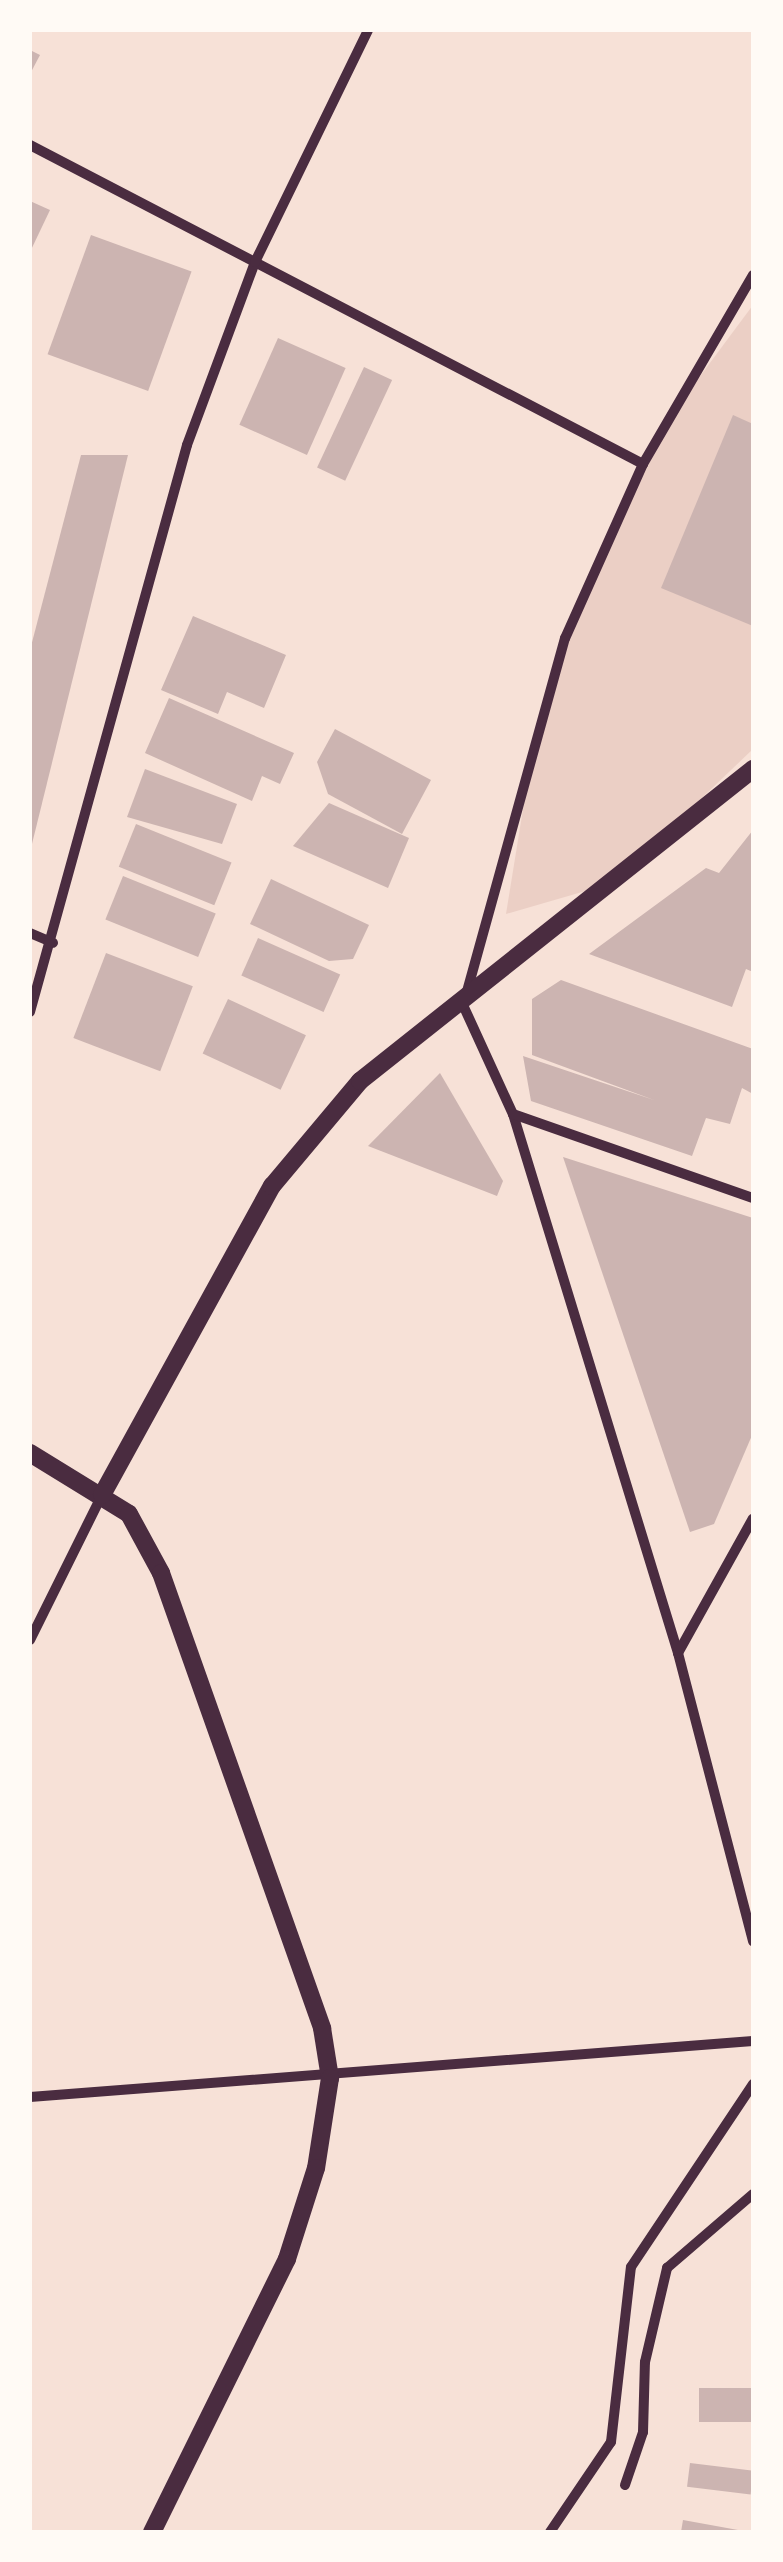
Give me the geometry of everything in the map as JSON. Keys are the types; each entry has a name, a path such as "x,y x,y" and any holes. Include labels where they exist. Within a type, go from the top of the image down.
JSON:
{"street":[{"path":"30,1012 187,445 255,262 368,30"},
{"path":"30,145 643,464"},
{"path":"753,276 643,464 565,638 463,1006 512,1114 678,1653 753,1941"},
{"path":"30,1640 102,1494 272,1186 360,1081 463,1006 753,769"},
{"path":"30,933 52,943"},
{"path":"512,1114 753,1198"},
{"path":"30,1454 102,1494 140,1530 167,1587 322,2028 330,2078 287,2259 152,2532"},
{"path":"678,1653 753,1518"},
{"path":"30,2097 330,2078 555,2051 753,2041"},
{"path":"550,2532 593,2480 611,2442 631,2266 753,2084"},
{"path":"625,2484 643,2432 646,2362 667,2268 753,2194"}],"shaded area":[{"path":"753,305 753,749 613,883 506,914 536,729 596,568 672,414"}],"building":[{"path":"30,50 40,55 30,74"},
{"path":"30,201 50,210 30,252"},
{"path":"91,235 192,272 148,391 48,354"},
{"path":"278,338 346,368 307,455 239,425"},
{"path":"364,367 392,380 345,481 317,468"},
{"path":"733,415 753,424 753,626 661,588"},
{"path":"81,455 128,455 30,852 30,650"},
{"path":"193,616 286,655 264,708 227,692 218,714 161,690"},
{"path":"169,698 294,753 280,784 262,776 252,801 145,753"},
{"path":"335,729 431,780 402,834 328,794 317,762"},
{"path":"145,769 237,804 222,844 127,817"},
{"path":"329,803 409,838 388,888 293,846"},
{"path":"136,824 231,863 214,905 119,867"},
{"path":"753,830 753,972 746,969 732,1007 589,954 706,868 719,873"},
{"path":"123,876 216,913 198,957 105,920"},
{"path":"271,879 369,925 353,959 329,961 250,924"},
{"path":"258,938 340,975 324,1012 241,975"},
{"path":"106,953 193,986 160,1071 73,1038"},
{"path":"561,980 753,1049 753,1094 742,1088 730,1124 706,1118 692,1156 531,1101 523,1056 654,1100 532,1055 532,999"},
{"path":"228,999 306,1035 281,1090 203,1053"},
{"path":"440,1073 503,1181 497,1196 368,1146"},
{"path":"563,1157 753,1218 753,1433 714,1524 690,1532"},
{"path":"699,2388 753,2388 753,2422 699,2422"},
{"path":"690,2463 753,2471 751,2495 687,2487"},
{"path":"683,2520 738,2530 738,2532 681,2532"}]}
